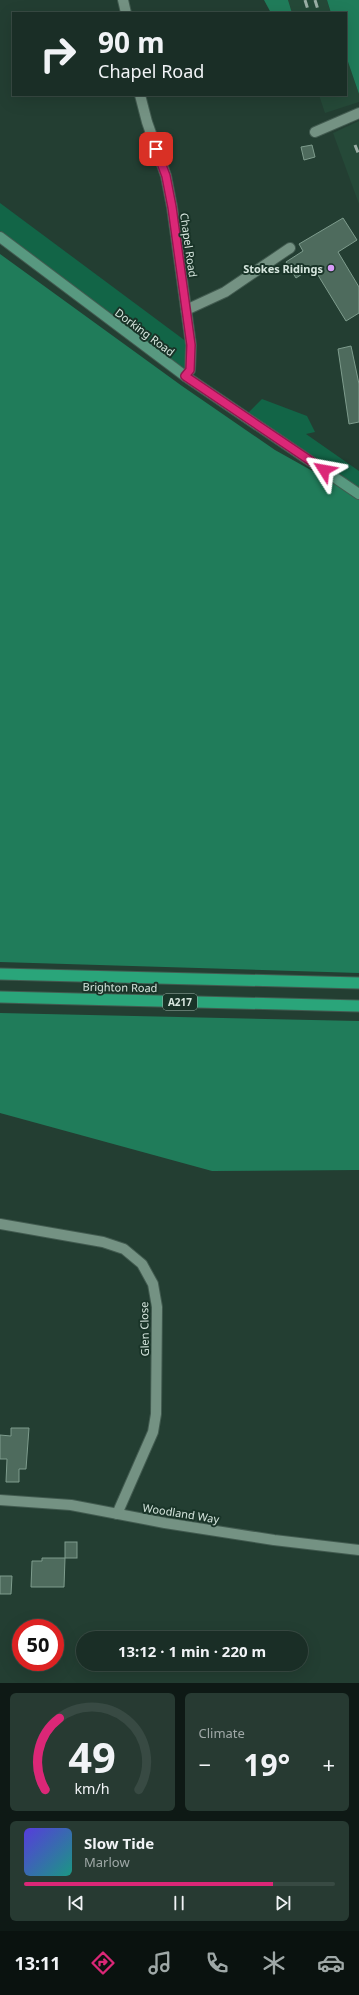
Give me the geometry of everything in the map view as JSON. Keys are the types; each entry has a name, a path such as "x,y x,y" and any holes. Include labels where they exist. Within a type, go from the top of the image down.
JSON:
{"highway":[{"name":"Brighton Road","path":"0,974 359,983"},
{"name":"Brighton Road","path":"0,997 359,1006"}],"main road":[{"name":"Dorking Road","path":"0,237 185,376 359,494"}],"street":[{"path":"123,0 126,12"},
{"name":"Chapel Road","path":"140,96 147,122 166,176 172,207 192,358 190,370 185,376"},
{"path":"315,132 359,113"},
{"path":"186,310 225,292 290,248"},
{"name":"Glen Close","path":"0,1224 103,1242 124,1249 142,1264 153,1284 157,1307 156,1414 153,1432 117,1514"},
{"name":"Woodland Way","path":"0,1500 71,1505 165,1523 274,1540 359,1550"}],"shaded area":[{"path":"288,0 327,0 331,12 292,12"},
{"path":"347,59 359,94 359,102 325,113 319,96 347,96"},
{"path":"359,121 359,204 333,133"}],"green space":[{"path":"264,0 288,0 292,12 270,12"},
{"path":"327,0 359,0 359,94 347,59 347,12 331,12"},
{"path":"0,203 191,345 185,376 0,237"},
{"path":"0,254 182,386 275,450 359,497 359,973 0,962"},
{"path":"262,399 307,416 315,432 306,434 359,471 359,494 245,416"},
{"path":"0,1013 359,1021 359,1170 212,1171 0,1113"}],"building":[{"path":"312,145 315,157 304,160 301,147"},
{"name":"Stokes Ridings","path":"343,218 357,240 338,252 359,287 359,313 346,321 313,267 296,278 286,262 303,251 299,244"},
{"path":"351,346 359,384 359,422 349,424 338,349"},
{"path":"11,1428 29,1428 26,1469 19,1469 19,1482 6,1482 7,1459 0,1459 0,1435 11,1436"},
{"path":"65,1542 77,1542 77,1558 65,1558"},
{"path":"42,1558 65,1558 64,1587 31,1587 32,1561 42,1561"},
{"path":"0,1576 12,1576 11,1594 0,1594"}],"railway":[{"path":"305,0 309,12"},
{"path":"315,0 319,12"},
{"path":"355,145 359,155"}],"place":[{"name":"Stokes Ridings","path":"331,268"}],"route":[{"path":"156,149 166,176 172,207 191,345 192,358 190,370 185,376 324,470"}]}
